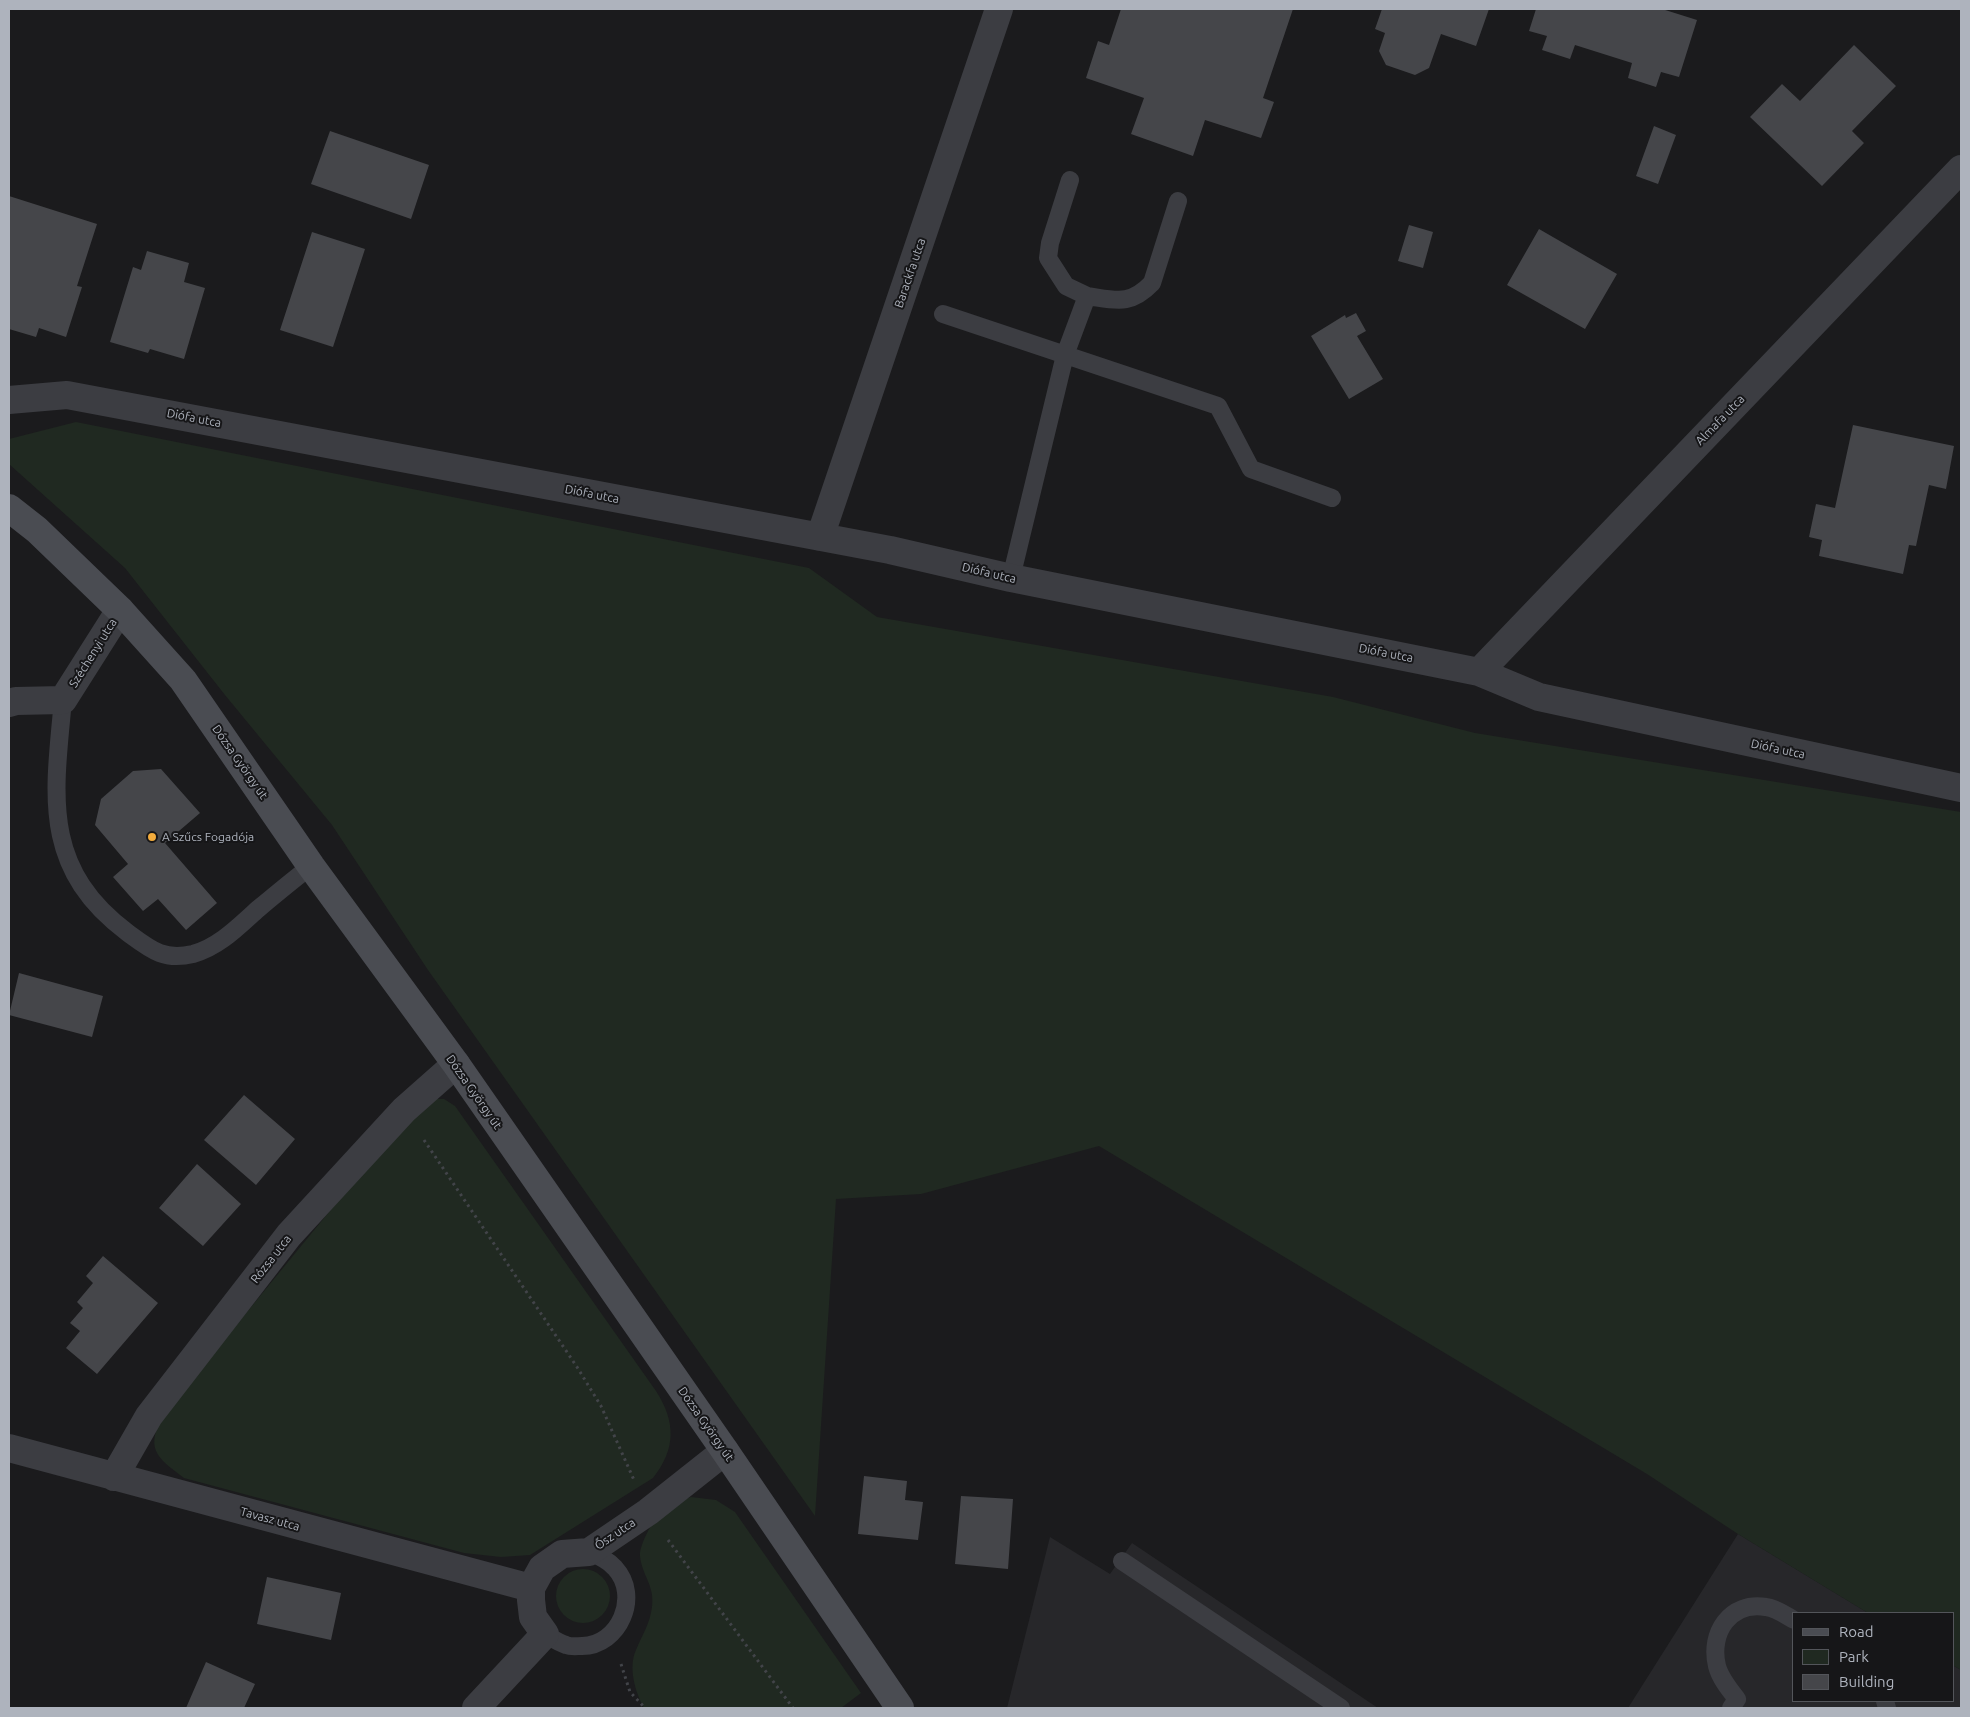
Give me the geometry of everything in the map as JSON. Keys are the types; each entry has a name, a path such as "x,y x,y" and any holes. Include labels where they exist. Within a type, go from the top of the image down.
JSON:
{"main road":[{"name":"Dózsa György út","path":"9,508 37,530 120,610 183,680 311,866 456,1064 725,1451 900,1708"}],"street":[{"name":"Barackfa utca","path":"820,537 999,9"},
{"name":"Almafa utca","path":"1479,672 1961,169"},
{"name":"Diófa utca","path":"9,400 68,395 890,550 1011,578 1479,672 1539,697 1961,788"},
{"name":"Széchenyi utca","path":"9,703 16,701 63,700 120,610"},
{"name":"Rózsa utca","path":"114,1477 149,1416 289,1235 404,1110 456,1064"},
{"name":"Tavasz utca","path":"9,1448 531,1588"},
{"name":"Ősz utca","path":"531,1588 542,1568 562,1554 589,1552 648,1512 725,1451"},
{"path":"476,1708 546,1634 533,1617 530,1600 531,1588"}],"lane":[{"path":"1070,180 1050,243 1048,258 1066,286 1087,296 1113,300 1131,299 1144,292 1152,283 1178,201"},
{"path":"1011,578 1065,355 1087,296"},
{"path":"943,314 1218,406 1251,469 1332,498"},
{"path":"63,700 56,782 59,832 70,868 95,903 123,930 149,949 171,957 195,953 223,940 311,866"},
{"path":"546,1634 567,1646 590,1646 607,1638 619,1625 626,1606 625,1586 617,1569 605,1559 589,1552"},
{"path":"1122,1561 1341,1708"},
{"path":"1731,1708 1737,1699 1726,1685 1717,1667 1715,1646 1719,1629 1726,1619 1737,1612 1753,1606 1767,1607 1782,1612 1792,1619"}],"path":[{"path":"404,1110 582,1375 600,1406 648,1512 793,1708"},
{"path":"612,1634 630,1692 645,1708"}],"shaded area":[{"path":"1738,1534 1866,1612 1792,1612 1792,1702 1955,1702 1955,1667 1961,1670 1961,1708 1628,1708"},
{"path":"1050,1537 1110,1574 1132,1543 1378,1708 1007,1708"}],"green space":[{"path":"76,422 809,568 877,617 1333,697 1475,733 1961,812 1961,1670 1955,1667 1955,1612 1866,1612 1738,1534 1647,1474 1099,1146 921,1194 836,1199 815,1516 428,970 332,825 225,695 125,568 9,464 9,439"},
{"path":"436,1099 444,1099 455,1106 656,1391 663,1402 670,1425 671,1435 666,1457 653,1478 530,1555 501,1557 464,1553 184,1478 166,1464 156,1451 154,1444 158,1425 164,1413 384,1145"},
{"path":"691,1497 716,1500 735,1512 861,1693 841,1708 644,1708 635,1687 633,1664 636,1650 650,1619 652,1593 641,1563 640,1552 647,1533 661,1512 679,1501"},
{"path":"578,1569 588,1569 602,1577 608,1586 610,1596 608,1606 602,1615 588,1623 578,1623 568,1618 561,1611 556,1601 556,1591 561,1581 568,1574"}],"building":[{"path":"1121,9 1293,9 1263,98 1274,102 1261,138 1205,120 1193,156 1131,134 1144,98 1086,78 1098,41 1109,45"},
{"path":"1382,9 1489,9 1476,46 1441,34 1429,68 1415,75 1386,65 1379,51 1385,33 1375,29"},
{"path":"1536,9 1662,9 1697,20 1679,77 1661,72 1656,87 1628,78 1632,63 1575,45 1570,59 1542,50 1547,36 1529,31"},
{"path":"1854,45 1896,86 1852,131 1864,143 1822,186 1750,117 1782,84 1800,101"},
{"path":"1654,126 1676,135 1658,184 1636,176"},
{"path":"330,131 429,165 411,219 311,184"},
{"path":"9,196 97,224 77,286 82,287 66,337 39,328 36,337 9,329"},
{"path":"1409,225 1433,232 1423,268 1398,261"},
{"path":"1539,229 1617,274 1585,329 1507,285"},
{"path":"312,232 365,249 333,347 280,330"},
{"path":"147,251 189,263 184,282 205,288 184,359 150,349 148,353 110,342 133,267 141,270"},
{"path":"1356,313 1366,331 1357,336 1383,379 1349,399 1311,336 1345,315 1346,318"},
{"path":"1853,425 1954,446 1946,489 1929,485 1916,546 1909,545 1903,574 1819,556 1822,540 1809,537 1816,504 1835,508"},
{"path":"161,769 200,813 165,843 217,903 186,930 158,899 143,911 113,877 128,864 95,825 101,799 133,771"},
{"path":"19,973 103,996 92,1037 9,1015"},
{"path":"244,1095 295,1139 256,1185 204,1140"},
{"path":"197,1164 241,1204 203,1246 159,1208"},
{"path":"103,1256 158,1303 97,1374 66,1348 80,1331 70,1323 83,1308 77,1302 93,1283 86,1276"},
{"path":"864,1476 907,1481 905,1500 923,1502 918,1540 858,1534"},
{"path":"961,1496 1013,1499 1008,1569 955,1564"},
{"path":"267,1577 341,1593 331,1640 257,1624"},
{"path":"206,1662 255,1684 244,1708 186,1708"}],"place":[{"name":"A Szűcs Fogadója","path":"152,837"}]}
